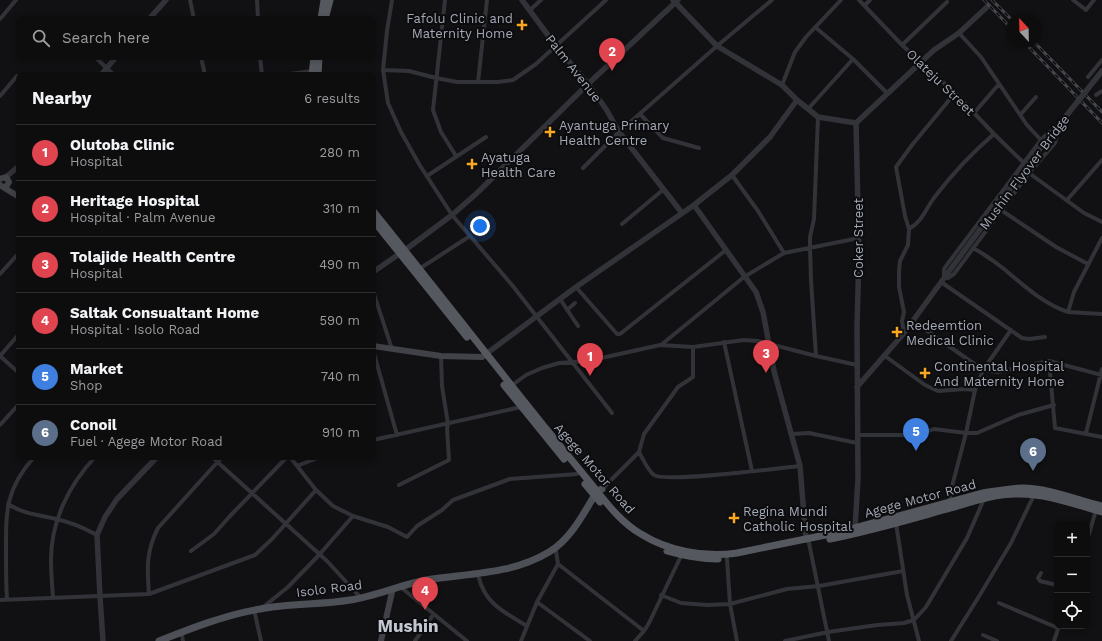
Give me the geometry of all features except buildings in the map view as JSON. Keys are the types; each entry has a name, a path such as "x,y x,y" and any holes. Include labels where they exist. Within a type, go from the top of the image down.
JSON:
{"highway":[{"path":"321,16 324,0"},
{"path":"326,16 330,0"},
{"path":"314,60 314,72"},
{"path":"315,72 318,60"},
{"name":"Agege Motor Road","path":"376,215 402,252 484,355 511,386 625,528 649,543 681,556 707,559 727,559 896,523 984,499 1015,494 1034,495 1100,509"},
{"name":"Agege Motor Road","path":"376,223 419,269 521,407 577,474 622,519 641,534 686,552 727,555 808,542"},
{"name":"Agege Motor Road","path":"855,531 983,493 1007,489 1024,488 1053,493 1100,509"}],"main road":[{"path":"1,188 8,186 4,178"},
{"path":"4,178 16,193"},
{"path":"1,188 16,195"},
{"path":"376,347 440,356 484,355"},
{"name":"Isolo Road","path":"171,641 183,638 222,622 258,611 346,604 436,582 480,578 504,574 524,568 538,562 556,551 573,533 598,495"},
{"name":"Isolo Road","path":"159,641 213,620 258,611 340,602 361,598 417,582 514,568 532,562 553,549 569,534 598,495"},
{"path":"381,641 392,592"}],"street":[{"path":"0,19 16,0"},
{"path":"152,16 166,0"},
{"path":"190,0 193,16"},
{"path":"257,0 258,16"},
{"path":"392,0 386,31 384,70 385,89 388,103 401,132 452,215 536,316 612,412"},
{"path":"445,0 433,110 441,132 456,156"},
{"path":"478,82 487,0"},
{"name":"Palm Avenue","path":"522,0 556,46 588,84 606,109 619,132 682,213"},
{"path":"530,10 541,0"},
{"path":"384,70 409,71 457,82 498,82 514,80 536,64 606,0"},
{"path":"583,168 619,132 771,0"},
{"path":"782,85 795,52 815,27 841,0"},
{"name":"Olateju Street","path":"859,0 902,45 955,93 994,134 1024,162"},
{"path":"865,5 870,0"},
{"path":"1073,0 1086,10 1094,0"},
{"path":"376,270 452,215 476,194 675,1 717,46 782,85 797,100 818,117 856,123 921,62 945,41 959,33 987,7"},
{"path":"902,45 947,2"},
{"path":"815,27 852,59 887,93"},
{"path":"959,33 981,57 1027,124 1041,140"},
{"path":"808,109 852,59"},
{"path":"99,60 111,72"},
{"path":"104,72 114,60"},
{"path":"202,60 204,72"},
{"path":"260,60 262,72"},
{"path":"1088,77 1102,60"},
{"name":"Mushin Flyover Bridge","path":"857,387 904,333 1039,150 1102,71"},
{"path":"0,96 16,77"},
{"path":"974,112 999,84"},
{"path":"1096,95 1102,91"},
{"path":"904,333 902,321 904,312 899,287 899,271 900,261 908,245 909,229 905,216 896,168 912,145 955,93"},
{"path":"1020,114 1036,97"},
{"path":"484,355 576,287 694,205 732,175 770,137 797,100"},
{"path":"640,114 663,138 699,148"},
{"path":"816,356 810,248 814,219 818,117"},
{"name":"Coker Street","path":"855,531 858,479 857,364 859,238 856,123"},
{"path":"1051,132 1056,136 1055,143 1029,173 954,274 948,278 944,278 944,269 946,266 1041,140 1051,132"},
{"path":"909,229 918,224 936,195 960,166 976,149 994,134"},
{"path":"427,176 486,137"},
{"path":"1067,200 1102,160"},
{"path":"4,178 16,169"},
{"path":"1029,173 1084,213 1102,222"},
{"path":"732,175 758,211 784,253"},
{"path":"622,224 664,189"},
{"path":"694,205 758,298 763,312 777,385 800,466 808,542 819,586 829,641"},
{"path":"1001,210 1056,247 1088,264"},
{"path":"419,269 470,236"},
{"path":"660,345 744,277 784,253 859,238"},
{"path":"1068,312 1074,292 1088,264 1100,248 1102,238"},
{"path":"973,248 1002,267 1036,295 1068,312 1102,314"},
{"path":"576,287 617,334 620,334 726,250"},
{"path":"0,274 16,256"},
{"path":"944,278 1022,338 1029,339 1045,337"},
{"path":"560,299 578,326"},
{"path":"376,300 392,350"},
{"path":"567,310 576,304"},
{"path":"913,321 983,370 998,372 1049,361 1101,375"},
{"path":"951,502 950,494 966,433 975,390 983,370 1011,330"},
{"path":"16,337 0,356 16,370"},
{"path":"511,386 526,375 559,363 588,361 660,345 693,347 744,340 758,341 816,356 857,364"},
{"path":"724,342 752,471"},
{"path":"598,495 639,452 644,434 672,394 678,387 693,378 693,347"},
{"path":"399,485 450,460 448,447 448,424 442,386 440,356"},
{"path":"884,356 925,385 938,391 965,389 975,390"},
{"path":"376,361 397,435"},
{"path":"1049,361 1055,428 1102,437"},
{"path":"1086,433 1102,369"},
{"path":"858,435 904,436 934,429 977,433 1018,415 1054,405"},
{"path":"0,425 16,407"},
{"path":"376,439 521,407"},
{"path":"792,434 808,433 857,442"},
{"path":"639,452 654,475 661,477 700,476 800,466"},
{"path":"7,600 6,521 8,504 16,482 32,460"},
{"path":"53,597 51,559 56,519 74,483 92,460"},
{"path":"103,641 97,535 105,517 117,499 154,460"},
{"path":"191,551 214,534 285,460"},
{"path":"291,460 298,466 316,490 333,506 353,516 388,527 407,537 417,526 442,510 453,500 510,479 577,474"},
{"path":"298,466 313,460"},
{"path":"149,594 147,572 151,541 158,528 217,462 327,561 361,598"},
{"path":"0,600 149,594 260,552 316,490"},
{"path":"951,641 1011,543 1034,495"},
{"path":"785,641 828,632 876,625 904,623 914,620 926,607 967,538 984,499"},
{"path":"8,504 18,510 31,514 80,526 97,535"},
{"path":"1090,534 1100,509"},
{"path":"262,641 258,611 288,587 319,555 353,516"},
{"path":"896,523 907,595 919,641"},
{"path":"521,641 537,602 558,564 556,551"},
{"path":"634,641 644,631 681,556"},
{"path":"727,559 730,604 737,641"},
{"path":"558,564 644,631"},
{"path":"662,595 681,603 712,605 730,604 787,589 819,586 903,571"},
{"path":"1041,573 1038,578 1040,581 1054,584"},
{"path":"480,578 482,588 490,601 502,612 527,626"},
{"path":"403,589 467,641"},
{"path":"537,602 590,641"},
{"path":"999,603 1054,625"},
{"path":"415,641 433,614"},
{"path":"1054,641 1058,629"},
{"path":"983,635 997,641"}],"shaded area":[{"path":"426,29 439,32 438,40 423,35 423,30"}],"railway":[{"path":"984,0 1006,23"},
{"path":"992,0 1006,14"},
{"path":"1030,48 1102,123"},
{"path":"1040,48 1102,112"}],"place":[{"name":"Fafolu Clinic and Maternity Home","path":"522,25"},
{"name":"Heritage Hospital","path":"612,71"},
{"name":"Ayantuga Primary Health Centre","path":"550,132"},
{"name":"Ayatuga Health Care","path":"472,164"},
{"name":"Redeemtion Medical Clinic","path":"897,332"},
{"name":"Tolajide Health Centre","path":"766,373"},
{"name":"Continental Hospital And Maternity Home","path":"925,373"},
{"name":"Olutoba Clinic","path":"590,376"},
{"name":"Market","path":"916,451"},
{"name":"Conoil","path":"1033,471"},
{"name":"Regina Mundi Catholic Hospital","path":"734,518"},
{"name":"Saltak Consualtant Home","path":"425,610"}],"district":[{"name":"Mushin","path":"408,626"}]}
